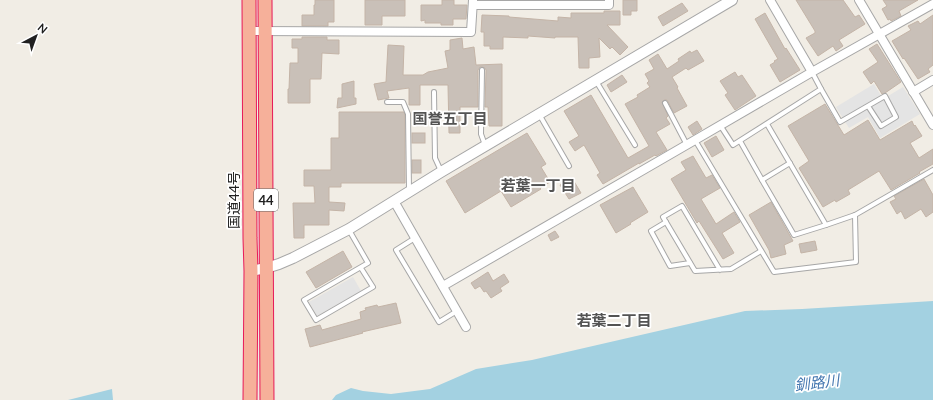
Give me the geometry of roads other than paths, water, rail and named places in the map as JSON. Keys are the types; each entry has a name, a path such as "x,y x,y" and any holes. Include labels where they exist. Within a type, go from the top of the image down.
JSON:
{"highway":[{"name":"国道44号","path":"249,0 250,400"},
{"name":"44","path":"265,0 266,400"}],"street":[{"path":"250,31 471,32 473,2 609,5 609,0"},
{"path":"250,271 266,268 292,258 349,229 441,172 732,0"},
{"path":"770,0 812,72"},
{"path":"859,0 933,125"},
{"path":"442,286 812,72 933,4"},
{"path":"913,92 933,80"},
{"path":"394,201 466,327"}],"lane":[{"path":"482,70 481,134 486,146"},
{"path":"812,72 840,122 885,96 896,117 881,126 868,106"},
{"path":"596,80 635,145"},
{"path":"720,125 734,145 821,89"},
{"path":"434,92 435,158 441,172"},
{"path":"387,102 403,102 408,114 409,192"},
{"path":"665,103 774,272 856,262 855,215"},
{"path":"539,114 569,166"},
{"path":"767,124 826,225"},
{"path":"740,141 794,235 855,215 933,170"},
{"path":"762,180 790,163"},
{"path":"720,270 682,206 663,217 696,271 720,270 731,269 761,251"},
{"path":"666,222 651,231 670,266 690,263"},
{"path":"349,229 368,264 304,300 316,320 373,287 361,268"},
{"path":"415,238 396,250 439,322 456,311"}],"water":[{"name":"釧路川","path":"933,301 933,400 332,400 336,395 351,388 391,394 430,389 476,369 532,360 745,311"},
{"path":"112,389 113,400 68,400"}],"district":[{"name":"国誉五丁目","path":"450,119"},
{"name":"若葉一丁目","path":"538,186"},
{"name":"若葉二丁目","path":"614,321"}]}
